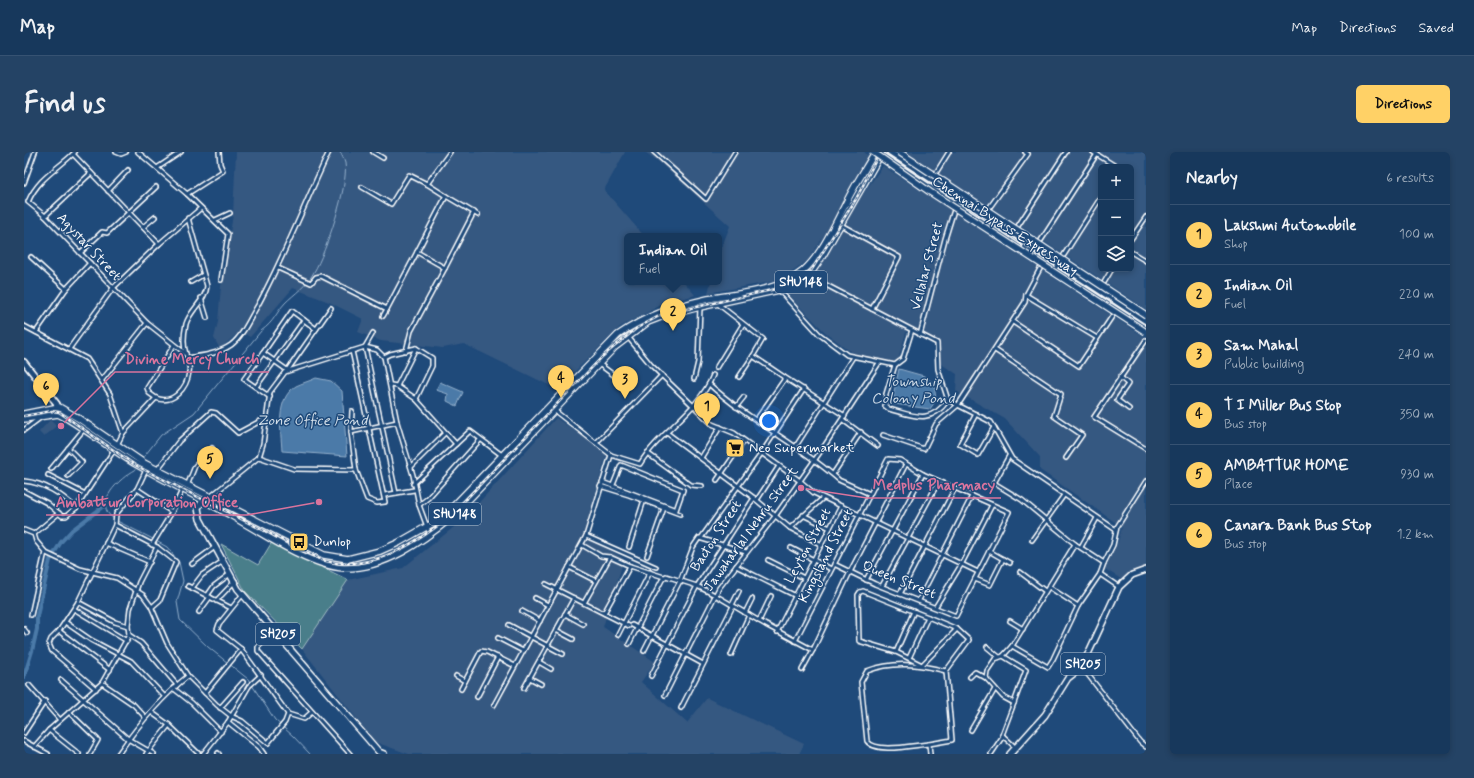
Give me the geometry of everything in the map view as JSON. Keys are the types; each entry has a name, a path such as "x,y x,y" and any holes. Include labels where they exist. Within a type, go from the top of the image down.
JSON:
{"highway":[{"name":"Chennai Bypass Expressway","path":"878,152 930,192 1146,332"},
{"name":"SHU148","path":"207,500 281,544 318,562 340,567 358,567 384,560 400,553 430,535 472,498 599,364 628,337 648,322 661,317 700,307 779,290 798,284 809,276 816,268 841,225 878,152"},
{"name":"SHU148","path":"58,414 84,428 144,467 207,500 312,550 337,558 348,559 380,551 443,518 618,335 633,325 652,314 676,306 783,283 803,271 827,239 857,182 878,152"},
{"name":"Chennai Bypass Expressway","path":"899,152 1146,315"},
{"name":"SHU148","path":"59,407 78,418 115,448"},
{"path":"24,414 59,407"},
{"path":"24,419 58,414"},
{"name":"SHU148","path":"144,467 157,470 184,488"}],"main road":[{"path":"878,152 1146,329"},
{"path":"890,152 1146,321"},
{"name":"SH205","path":"207,500 199,505 198,511 215,547 243,594 381,753"},
{"name":"SH205","path":"1010,754 1045,715 1068,678 1082,667 1119,587 1132,575 1146,570"}],"street":[{"path":"24,183 35,152"},
{"path":"116,152 121,154 126,152"},
{"path":"138,152 187,194 228,234 221,280"},
{"path":"157,168 181,152"},
{"path":"187,194 223,171 220,164 219,152"},
{"path":"186,356 218,352 234,343 244,330 278,268 329,152"},
{"path":"373,152 383,158"},
{"path":"427,184 450,152"},
{"path":"654,152 706,199 735,152"},
{"path":"931,180 949,152"},
{"path":"985,214 1028,154 1025,152"},
{"path":"1013,233 1066,152"},
{"path":"1093,152 1112,164"},
{"path":"74,153 91,173 159,244"},
{"name":"Agystar Street","path":"74,153 33,190 26,202 45,216 147,323 186,356"},
{"path":"1036,248 1097,154"},
{"path":"108,191 128,170"},
{"path":"45,216 91,173"},
{"path":"362,187 391,204 409,175 427,184 478,215"},
{"path":"80,253 102,232 106,233 156,187"},
{"path":"383,316 446,196"},
{"name":"Vellalar Street","path":"920,335 958,197"},
{"path":"1055,269 1058,262 1099,200"},
{"path":"69,349 113,288 159,244 201,208"},
{"path":"406,351 411,331 446,268 474,212"},
{"path":"215,220 230,213"},
{"path":"143,227 155,217"},
{"path":"1134,236 1146,217"},
{"path":"174,345 147,388 149,393 156,398 167,401 178,393 190,372 186,356 185,332 187,323 206,290 188,218"},
{"path":"841,225 899,257 872,309"},
{"path":"417,252 446,268"},
{"path":"1134,254 1146,261"},
{"path":"31,257 66,289"},
{"path":"883,435 924,449 936,424 958,405 1013,322 1025,302 1026,295 1044,262"},
{"path":"36,332 66,289 90,263"},
{"path":"278,268 311,283 316,277 321,276 387,310"},
{"path":"1099,290 1110,272"},
{"path":"191,282 203,274"},
{"path":"809,276 937,343 938,368 948,400 991,422 1009,456 1116,530"},
{"path":"779,290 819,334 847,355 878,363 895,365"},
{"path":"1026,295 1097,338"},
{"path":"201,298 207,318"},
{"path":"718,304 763,339 739,377"},
{"path":"694,378 698,362 700,307"},
{"path":"207,500 259,456 263,444 270,392 331,308"},
{"path":"1013,322 1079,366 1117,309"},
{"path":"270,397 244,379 292,311 316,329"},
{"path":"256,387 304,320"},
{"path":"102,380 147,323"},
{"path":"716,368 743,324"},
{"path":"24,326 86,359 102,380 116,407 123,433"},
{"path":"912,330 903,359 895,365 886,394 885,406 889,409 923,417 934,415 940,411 948,400"},
{"path":"373,333 365,347 383,425 396,493"},
{"path":"628,337 662,375 712,424 734,433 800,481 814,494 978,572"},
{"path":"1146,340 1094,417 1146,449"},
{"path":"286,371 365,347 377,350 384,357 391,385 397,422 411,467 414,490 426,528 430,535"},
{"path":"397,386 416,348"},
{"path":"384,357 390,354 416,348 430,355 433,361 416,399"},
{"path":"995,350 1061,394 1054,416 1082,435 1066,458"},
{"path":"352,351 385,502 377,503 368,499 356,470 351,432 352,411"},
{"path":"263,353 286,371"},
{"path":"753,356 845,416"},
{"path":"796,446 823,401 853,356"},
{"path":"24,362 59,407 58,414"},
{"name":"Jawaharlal Nehru Street","path":"665,696 715,595 746,552 776,515 815,460 878,363"},
{"path":"599,364 619,380"},
{"path":"597,442 662,375"},
{"path":"555,411 597,442 611,455 640,464 646,453 692,406 710,384 713,375"},
{"path":"756,420 784,380 784,377"},
{"path":"1120,377 1128,384 1118,400 1129,409"},
{"path":"710,384 736,407 796,446 840,480 870,494"},
{"path":"391,385 397,386 416,399 456,444"},
{"path":"644,651 680,580 693,547 761,454 804,388"},
{"path":"736,407 744,397"},
{"path":"24,491 66,516 76,508 123,433 156,398"},
{"path":"157,470 179,441 211,412 216,413 238,433 266,418"},
{"path":"976,414 960,444 978,455 994,427"},
{"path":"24,430 42,416"},
{"path":"842,420 861,432 878,446"},
{"path":"351,432 397,422"},
{"path":"701,458 720,427"},
{"path":"51,469 84,428"},
{"path":"413,484 469,431 503,456"},
{"path":"833,474 861,432"},
{"path":"411,467 445,433"},
{"path":"667,433 776,515 790,528 822,545"},
{"path":"419,505 428,498 480,440"},
{"path":"717,480 744,441"},
{"path":"68,448 82,462 68,476"},
{"path":"152,545 172,512 196,466 212,448"},
{"path":"646,453 691,485 702,486"},
{"path":"494,705 582,545 611,455"},
{"path":"259,456 294,469 356,470"},
{"path":"1009,456 994,483 1022,500 1047,519 1064,536 1104,563"},
{"name":"Kingsland Street","path":"795,642 888,459 900,460 906,464"},
{"path":"802,670 850,572 906,464 923,474 1009,512 975,579 990,585 1003,559"},
{"path":"602,482 676,510 683,490 621,465 613,485"},
{"name":"Bacton Street","path":"651,676 697,586 722,546 779,466"},
{"path":"96,689 52,651 49,644 78,602 115,526 116,514 138,489 144,467"},
{"path":"866,580 923,474"},
{"path":"48,475 85,494"},
{"path":"24,481 37,483 54,490 76,508"},
{"path":"882,586 939,481"},
{"path":"1012,646 1048,667 1078,606 1100,574 1113,545 1116,530 1146,481"},
{"path":"600,486 644,500 680,514"},
{"path":"900,594 923,547 955,488"},
{"path":"138,489 172,512"},
{"path":"384,495 414,490"},
{"path":"1032,540 1064,495"},
{"path":"919,600 972,496"},
{"path":"790,528 823,498"},
{"path":"629,547 644,500"},
{"path":"936,606 961,565 992,505"},
{"name":"Leyton Street","path":"777,632 794,595 822,545 841,506"},
{"path":"647,556 664,508"},
{"path":"438,512 443,518"},
{"path":"34,534 59,513"},
{"path":"803,515 830,528"},
{"path":"1081,547 1097,518"},
{"path":"115,526 156,547 176,562 169,583 160,600 152,607"},
{"path":"24,530 34,534"},
{"path":"34,534 36,541 45,552 55,558 92,573 117,578 143,595 152,607 168,643 188,676 220,708 231,716 242,721 268,743 279,731 288,714"},
{"path":"586,536 656,567"},
{"path":"701,538 722,546 746,552"},
{"path":"106,543 150,562"},
{"path":"986,678 986,674 995,659 1001,656 1012,646 1075,544"},
{"path":"582,545 601,556 664,577 680,580 697,586 733,605 777,632 812,650"},
{"path":"34,747 49,730 84,701 102,683 110,670 127,641 129,635 128,626 130,609 139,582 156,547"},
{"path":"192,564 215,547"},
{"path":"791,548 831,570"},
{"path":"989,551 1010,563"},
{"path":"31,615 45,552"},
{"path":"584,603 610,558"},
{"path":"768,560 804,578"},
{"path":"223,561 202,575 190,587 231,608"},
{"name":"Queen Street","path":"834,564 866,580 900,594 936,606 956,616 975,579"},
{"path":"604,613 630,566"},
{"path":"736,566 794,595"},
{"path":"569,567 596,581"},
{"path":"618,635 650,572"},
{"path":"1020,572 1045,591"},
{"path":"199,612 208,596 221,580 230,574"},
{"path":"1100,574 1119,587"},
{"path":"629,644 664,577"},
{"path":"216,601 235,580"},
{"path":"546,584 624,624 638,627 704,664"},
{"path":"1049,587 1078,606"},
{"path":"681,708 739,591"},
{"path":"922,665 896,652 859,641 858,595 863,591 928,617 956,629 969,640 946,671 952,740 929,744 879,748 870,746 867,741 862,682 868,671 881,666 904,663 922,665 946,671"},
{"path":"243,594 231,608 217,630 241,649 288,714 304,719 312,712"},
{"path":"759,621 771,596"},
{"path":"535,598 548,606"},
{"path":"524,688 574,598"},
{"path":"745,613 752,599"},
{"path":"78,602 115,622 128,626"},
{"path":"74,609 127,641"},
{"path":"522,611 540,621"},
{"path":"896,652 914,612"},
{"path":"565,614 583,624"},
{"path":"731,655 749,615"},
{"path":"909,658 928,617"},
{"path":"1010,621 1023,629"},
{"path":"65,622 91,640 131,661 164,696"},
{"path":"509,625 563,654"},
{"path":"24,629 27,633"},
{"path":"922,665 956,629"},
{"path":"59,630 110,670"},
{"path":"274,630 258,647 258,651 350,754"},
{"path":"556,630 573,639"},
{"path":"129,635 141,643 177,684"},
{"path":"498,638 523,651"},
{"path":"988,647 1026,670 1003,736 991,754"},
{"path":"205,693 241,649"},
{"path":"461,689 481,651 487,652 515,666"},
{"path":"477,697 498,657"},
{"path":"539,662 551,669"},
{"path":"1082,667 1140,742 1146,747"},
{"path":"970,677 974,672 986,678 995,689 1014,703"},
{"path":"203,754 228,722 249,686 261,675"},
{"path":"118,754 145,717 164,696 188,676"},
{"path":"456,676 465,681"},
{"path":"530,678 541,684"},
{"path":"61,680 128,739 147,752 154,754"},
{"path":"220,708 243,682"},
{"path":"102,683 134,705 145,717"},
{"path":"29,685 45,701 60,720"},
{"path":"173,688 192,703 221,732"},
{"path":"971,730 995,689"},
{"path":"24,733 45,701"},
{"path":"69,712 98,740 90,754"},
{"path":"151,712 169,725 199,754"},
{"path":"228,722 264,754"},
{"path":"147,752 169,725"},
{"path":"49,730 79,754"},
{"path":"1003,736 1015,747"},
{"path":"24,741 48,754"},
{"path":"929,744 930,754"}],"shaded area":[{"path":"236,152 625,152 604,190 641,233 624,233 624,285 687,285 695,295 663,304 620,327 557,389 464,344 443,348 381,341 358,332 363,319 329,302 293,288 250,337 240,331 220,349 214,338 218,322 221,286 233,215"},
{"path":"645,152 864,152 869,156 832,224 808,260 782,280 708,293 710,285 722,285 722,246 730,226 659,162"},
{"path":"905,152 1146,152 1146,309 1054,248"},
{"path":"883,166 1146,338 1146,566 1121,579 1105,569 1118,542 1122,527 1040,470 1040,457 1005,419 956,391 957,374 941,364 939,341 908,326 898,360 892,366 851,352 825,332 787,294 803,287 818,270 865,191"},
{"path":"556,418 607,453 584,534 624,559 603,627 655,662 641,682 687,723 707,698 804,744 799,754 409,754 375,742 302,649 348,580 403,568 464,519"},
{"path":"50,420 56,426 44,437 39,432"}],"green space":[{"path":"272,542 348,580 302,649 245,591 221,544 258,565"}],"water":[{"name":"Township Colony Pond","path":"899,369 924,376 934,384 936,400 930,409 894,404 894,392"},
{"name":"Zone Office Pond","path":"316,378 331,381 342,391 347,456 282,451 280,425 282,407 285,399 289,392 296,386"},
{"path":"440,382 463,392 457,406 447,401 448,394 436,390"}],"waterway":[{"path":"142,459 161,435 194,413 261,331 272,321 285,303 311,277 330,235 344,186 345,163 340,152"},
{"path":"114,519 108,513 105,506 107,499 110,492 116,485 135,470"},
{"path":"24,677 37,629 37,616 50,560 61,542 72,530 105,505"},
{"path":"117,521 153,539"},
{"path":"156,541 167,547 179,562 183,581 177,602 180,620 208,647 248,679 275,720 310,754"}],"railway":[{"path":"24,416 52,411 59,412 135,465 322,560 339,563 356,563 373,560 406,547 421,538 449,517 603,356 637,328 661,315 780,288 797,283 809,274 856,199 880,152"}],"place":[{"name":"Indian Oil","path":"673,331"},
{"name":"T I Miller Bus Stop","path":"561,398"},
{"name":"Sam Mahal","path":"625,399"},
{"name":"Canara Bank Bus Stop","path":"46,406"},
{"name":"Divine Mercy Church","path":"61,426"},
{"name":"Lakshmi Automobile","path":"707,426"},
{"name":"Neo Supermarket","path":"735,448"},
{"name":"AMBATTUR HOME","path":"210,479"},
{"name":"Medplus Pharmacy","path":"801,488"},
{"name":"Ambattur Corporation Office","path":"319,502"},
{"name":"Dunlop","path":"299,542"}]}
